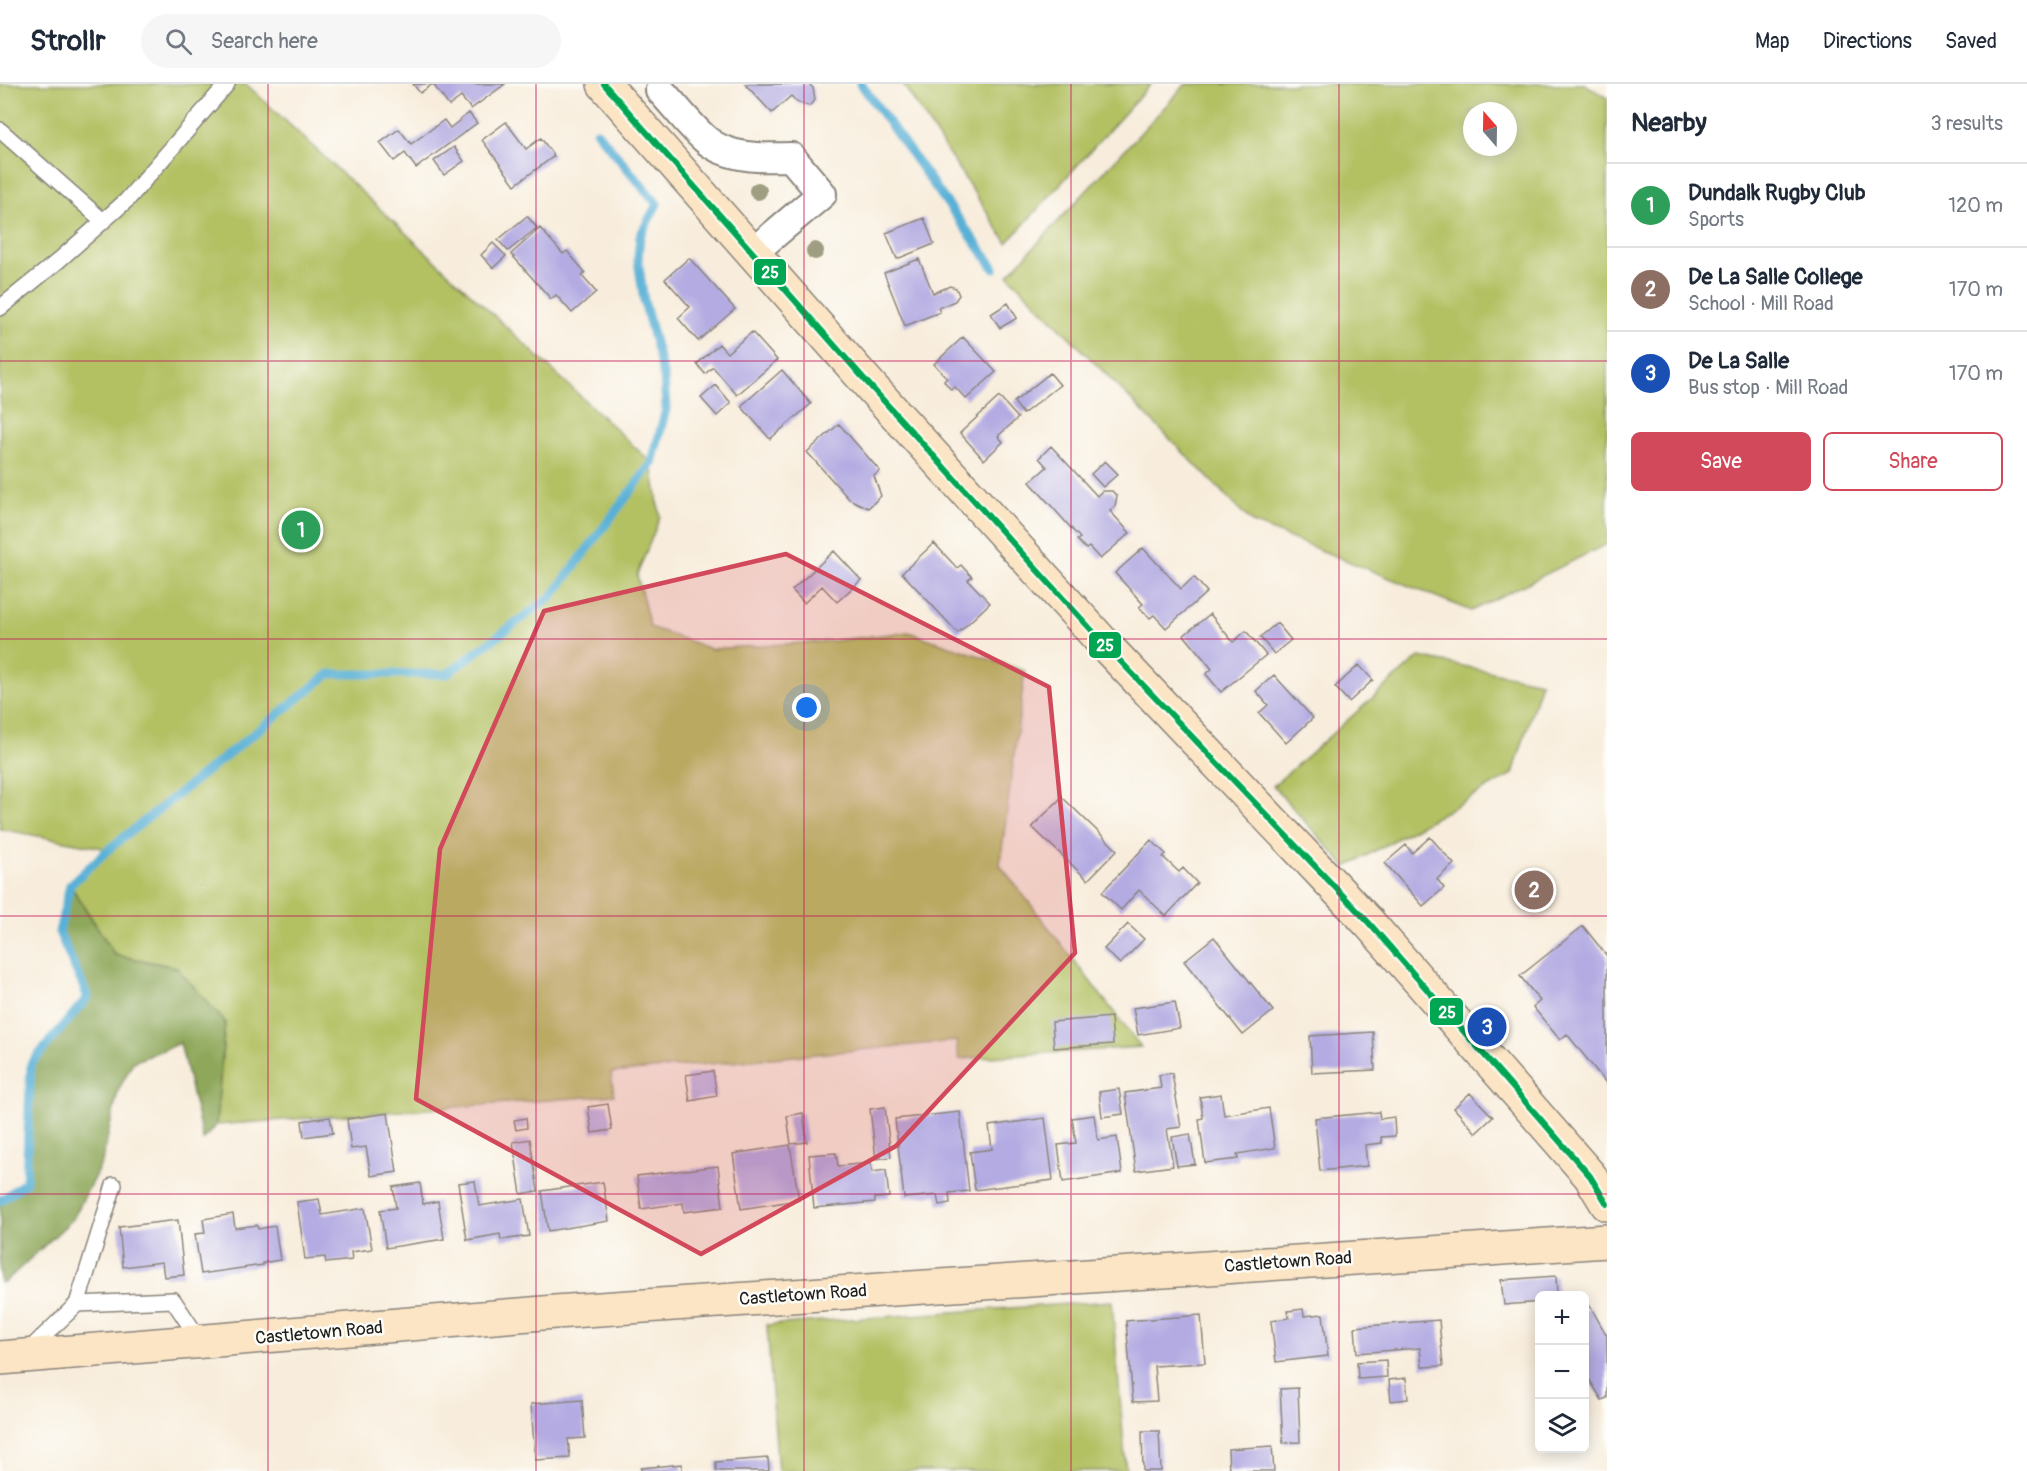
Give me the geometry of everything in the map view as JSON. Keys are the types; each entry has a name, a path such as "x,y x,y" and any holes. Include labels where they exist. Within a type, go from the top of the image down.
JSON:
{"main road":[{"path":"604,84 873,389 1106,646 1369,923 1590,1176 1607,1204"},
{"name":"Castletown Road","path":"11,1358 567,1311 1607,1241"}],"street":[{"path":"660,90 706,141 734,154 762,158 791,157 822,194 752,253"}],"lane":[{"path":"0,308 127,200 227,84"},
{"path":"0,130 103,221"},
{"path":"11,1358 77,1304 114,1185"},
{"path":"77,1304 173,1300 201,1343"}],"highlighted area":[{"path":"786,554 1049,687 1075,953 896,1146 701,1254 416,1099 440,849 544,611"}],"green space":[{"path":"0,84 246,84 652,463 660,517 637,575 650,627 711,649 832,641 908,632 1025,671 1000,865 1141,1047 959,1059 956,1041 611,1073 614,1095 216,1125 225,1022 176,967 115,955 70,885 108,849 0,829"},
{"path":"903,84 1151,84 1007,243"},
{"path":"1186,84 1585,84 1607,98 1607,544 1471,611 1253,523 1008,275"},
{"path":"1419,657 1541,682 1513,774 1346,867 1273,786"},
{"path":"70,885 115,955 176,967 225,1022 216,1125 203,1140 180,1043 133,1062 118,1091 102,1162 73,1219 6,1281 0,1283 0,1201 26,1182 31,1064 88,997 59,932"},
{"path":"1112,1301 1126,1471 778,1471 767,1325"}],"building":[{"path":"413,84 433,84 420,93"},
{"path":"433,84 505,84 471,109 461,97 449,106"},
{"path":"745,84 809,84 813,88 815,100 809,106 797,102 791,96 772,113"},
{"path":"469,113 477,123 416,168 405,153 394,161 380,143 399,129 411,144 444,120 450,128"},
{"path":"506,122 526,149 541,138 554,156 515,185 482,140"},
{"path":"454,147 464,161 444,175 434,161"},
{"path":"527,216 537,228 508,251 498,240"},
{"path":"924,218 934,244 897,259 886,233"},
{"path":"540,228 563,254 567,251 585,272 582,276 596,292 572,313 556,295 551,299 511,254"},
{"path":"493,243 506,256 493,268 481,255"},
{"path":"689,258 735,309 698,341 678,318 690,307 665,279"},
{"path":"919,259 933,293 950,286 956,288 959,295 955,301 938,308 940,312 905,326 884,273"},
{"path":"1008,303 1017,318 1000,328 991,314"},
{"path":"752,332 777,360 737,395 713,367 705,374 697,364 719,344 727,353"},
{"path":"963,337 996,372 966,399 955,387 951,390 944,381 947,378 934,364"},
{"path":"782,370 811,404 770,439 741,406"},
{"path":"1050,373 1060,385 1023,414 1014,402"},
{"path":"716,385 731,403 717,416 701,398"},
{"path":"999,397 1018,418 998,436 1003,442 984,460 960,433"},
{"path":"839,424 880,471 874,476 881,496 868,508 849,499 807,452"},
{"path":"1051,446 1097,496 1102,491 1112,491 1117,496 1115,506 1110,511 1130,533 1100,559 1089,547 1086,549 1077,540 1080,538 1030,482 1047,467 1039,458"},
{"path":"1105,461 1118,474 1103,487 1091,474"},
{"path":"934,543 957,568 961,565 972,577 968,580 990,603 958,633 902,573"},
{"path":"1143,548 1181,589 1194,577 1207,592 1166,628 1154,615 1150,618 1139,607 1143,604 1115,573"},
{"path":"834,551 861,580 837,602 822,586 804,603 792,590"},
{"path":"1210,614 1233,642 1246,631 1266,655 1221,692 1206,674 1212,669 1184,635"},
{"path":"1277,623 1291,640 1274,654 1260,637"},
{"path":"1359,665 1373,680 1349,702 1335,687"},
{"path":"1274,675 1313,718 1286,743 1259,713 1268,705 1256,691"},
{"path":"1062,797 1117,850 1088,880 1032,827"},
{"path":"1430,837 1454,864 1437,879 1444,888 1423,906 1385,863 1406,845 1412,853"},
{"path":"1151,840 1166,854 1163,857 1179,872 1183,868 1197,883 1166,916 1139,890 1121,910 1102,892"},
{"path":"1128,924 1144,939 1120,964 1104,949"},
{"path":"1583,926 1607,956 1607,1084 1567,1034 1560,1040 1533,1007 1540,1001 1520,976"},
{"path":"1214,937 1273,1011 1243,1035 1184,961"},
{"path":"1175,1002 1180,1028 1138,1035 1133,1008"},
{"path":"1111,1017 1113,1044 1054,1048 1052,1022"},
{"path":"1373,1032 1375,1070 1312,1073 1310,1036"},
{"path":"713,1071 717,1096 690,1101 686,1075"},
{"path":"1172,1073 1181,1127 1167,1129 1173,1166 1136,1171 1125,1093 1161,1088 1159,1075"},
{"path":"1119,1089 1123,1114 1102,1117 1099,1092"},
{"path":"1470,1093 1493,1117 1476,1133 1454,1108"},
{"path":"1221,1094 1224,1115 1269,1108 1275,1148 1237,1154 1238,1159 1205,1163 1199,1119 1203,1118 1200,1097"},
{"path":"608,1104 612,1130 592,1133 588,1107"},
{"path":"885,1107 891,1157 876,1159 870,1109"},
{"path":"960,1112 969,1191 949,1193 950,1203 939,1205 937,1195 904,1198 895,1119"},
{"path":"1379,1112 1380,1119 1394,1117 1395,1136 1381,1137 1382,1143 1365,1145 1367,1166 1320,1171 1315,1118"},
{"path":"388,1113 397,1172 371,1176 366,1147 351,1149 347,1119"},
{"path":"803,1113 807,1142 791,1144 787,1116"},
{"path":"1094,1115 1098,1140 1117,1137 1122,1173 1063,1182 1058,1145 1076,1143 1072,1118"},
{"path":"330,1117 333,1133 304,1137 302,1121"},
{"path":"526,1118 527,1128 516,1130 514,1120"},
{"path":"1045,1118 1053,1180 975,1190 970,1152 992,1149 989,1126"},
{"path":"1190,1134 1195,1164 1177,1166 1172,1137"},
{"path":"530,1139 538,1191 521,1194 513,1142"},
{"path":"790,1145 799,1200 741,1209 733,1154"},
{"path":"836,1153 838,1166 871,1163 872,1172 886,1170 889,1197 875,1198 875,1202 814,1208 809,1155"},
{"path":"718,1166 723,1207 684,1212 683,1203 641,1209 637,1176"},
{"path":"475,1181 479,1206 523,1199 529,1236 501,1240 500,1234 467,1240 458,1183"},
{"path":"603,1182 609,1221 548,1231 542,1191"},
{"path":"420,1183 423,1204 438,1201 444,1239 386,1248 380,1210 396,1208 393,1187"},
{"path":"319,1199 322,1215 365,1208 372,1249 351,1252 352,1260 326,1263 325,1257 305,1259 297,1202"},
{"path":"233,1214 235,1228 257,1225 258,1229 275,1226 280,1260 263,1263 263,1265 201,1274 195,1234 205,1233 203,1219"},
{"path":"178,1220 184,1275 164,1277 162,1262 123,1267 119,1227"},
{"path":"1556,1276 1557,1291 1535,1291 1535,1302 1504,1305 1501,1280"},
{"path":"1589,1307 1607,1336 1607,1398 1602,1400 1589,1379"},
{"path":"1303,1309 1304,1316 1323,1314 1328,1356 1276,1362 1271,1321 1289,1318 1288,1311"},
{"path":"1201,1315 1205,1363 1154,1366 1157,1401 1133,1402 1126,1321"},
{"path":"1439,1320 1443,1366 1422,1367 1420,1348 1357,1353 1355,1327"},
{"path":"1386,1360 1387,1377 1358,1379 1357,1362"},
{"path":"1406,1378 1408,1399 1391,1401 1389,1380"},
{"path":"1298,1388 1300,1442 1283,1443 1280,1389"},
{"path":"582,1400 585,1438 568,1439 570,1458 535,1460 531,1404"},
{"path":"1142,1431 1159,1431 1161,1471 1143,1471"},
{"path":"1272,1446 1274,1471 1229,1471 1228,1449"},
{"path":"768,1458 769,1471 716,1471 716,1462"},
{"path":"682,1464 682,1471 641,1471 641,1468"}],"waterway":[{"path":"861,84 994,268"},
{"path":"0,1201 26,1182 31,1064 88,997 59,932 70,885 109,849 329,674 447,674 552,596 652,463 666,409 664,377 644,301 638,259 640,236 657,204 597,132"}],"transit line":[{"name":"25","path":"604,84 873,389 1106,646 1369,923 1590,1176 1607,1204"}],"place":[{"name":"Dundalk Rugby Club","path":"301,530"},
{"name":"De La Salle College","path":"1534,890"},
{"name":"De La Salle","path":"1487,1027"}]}
